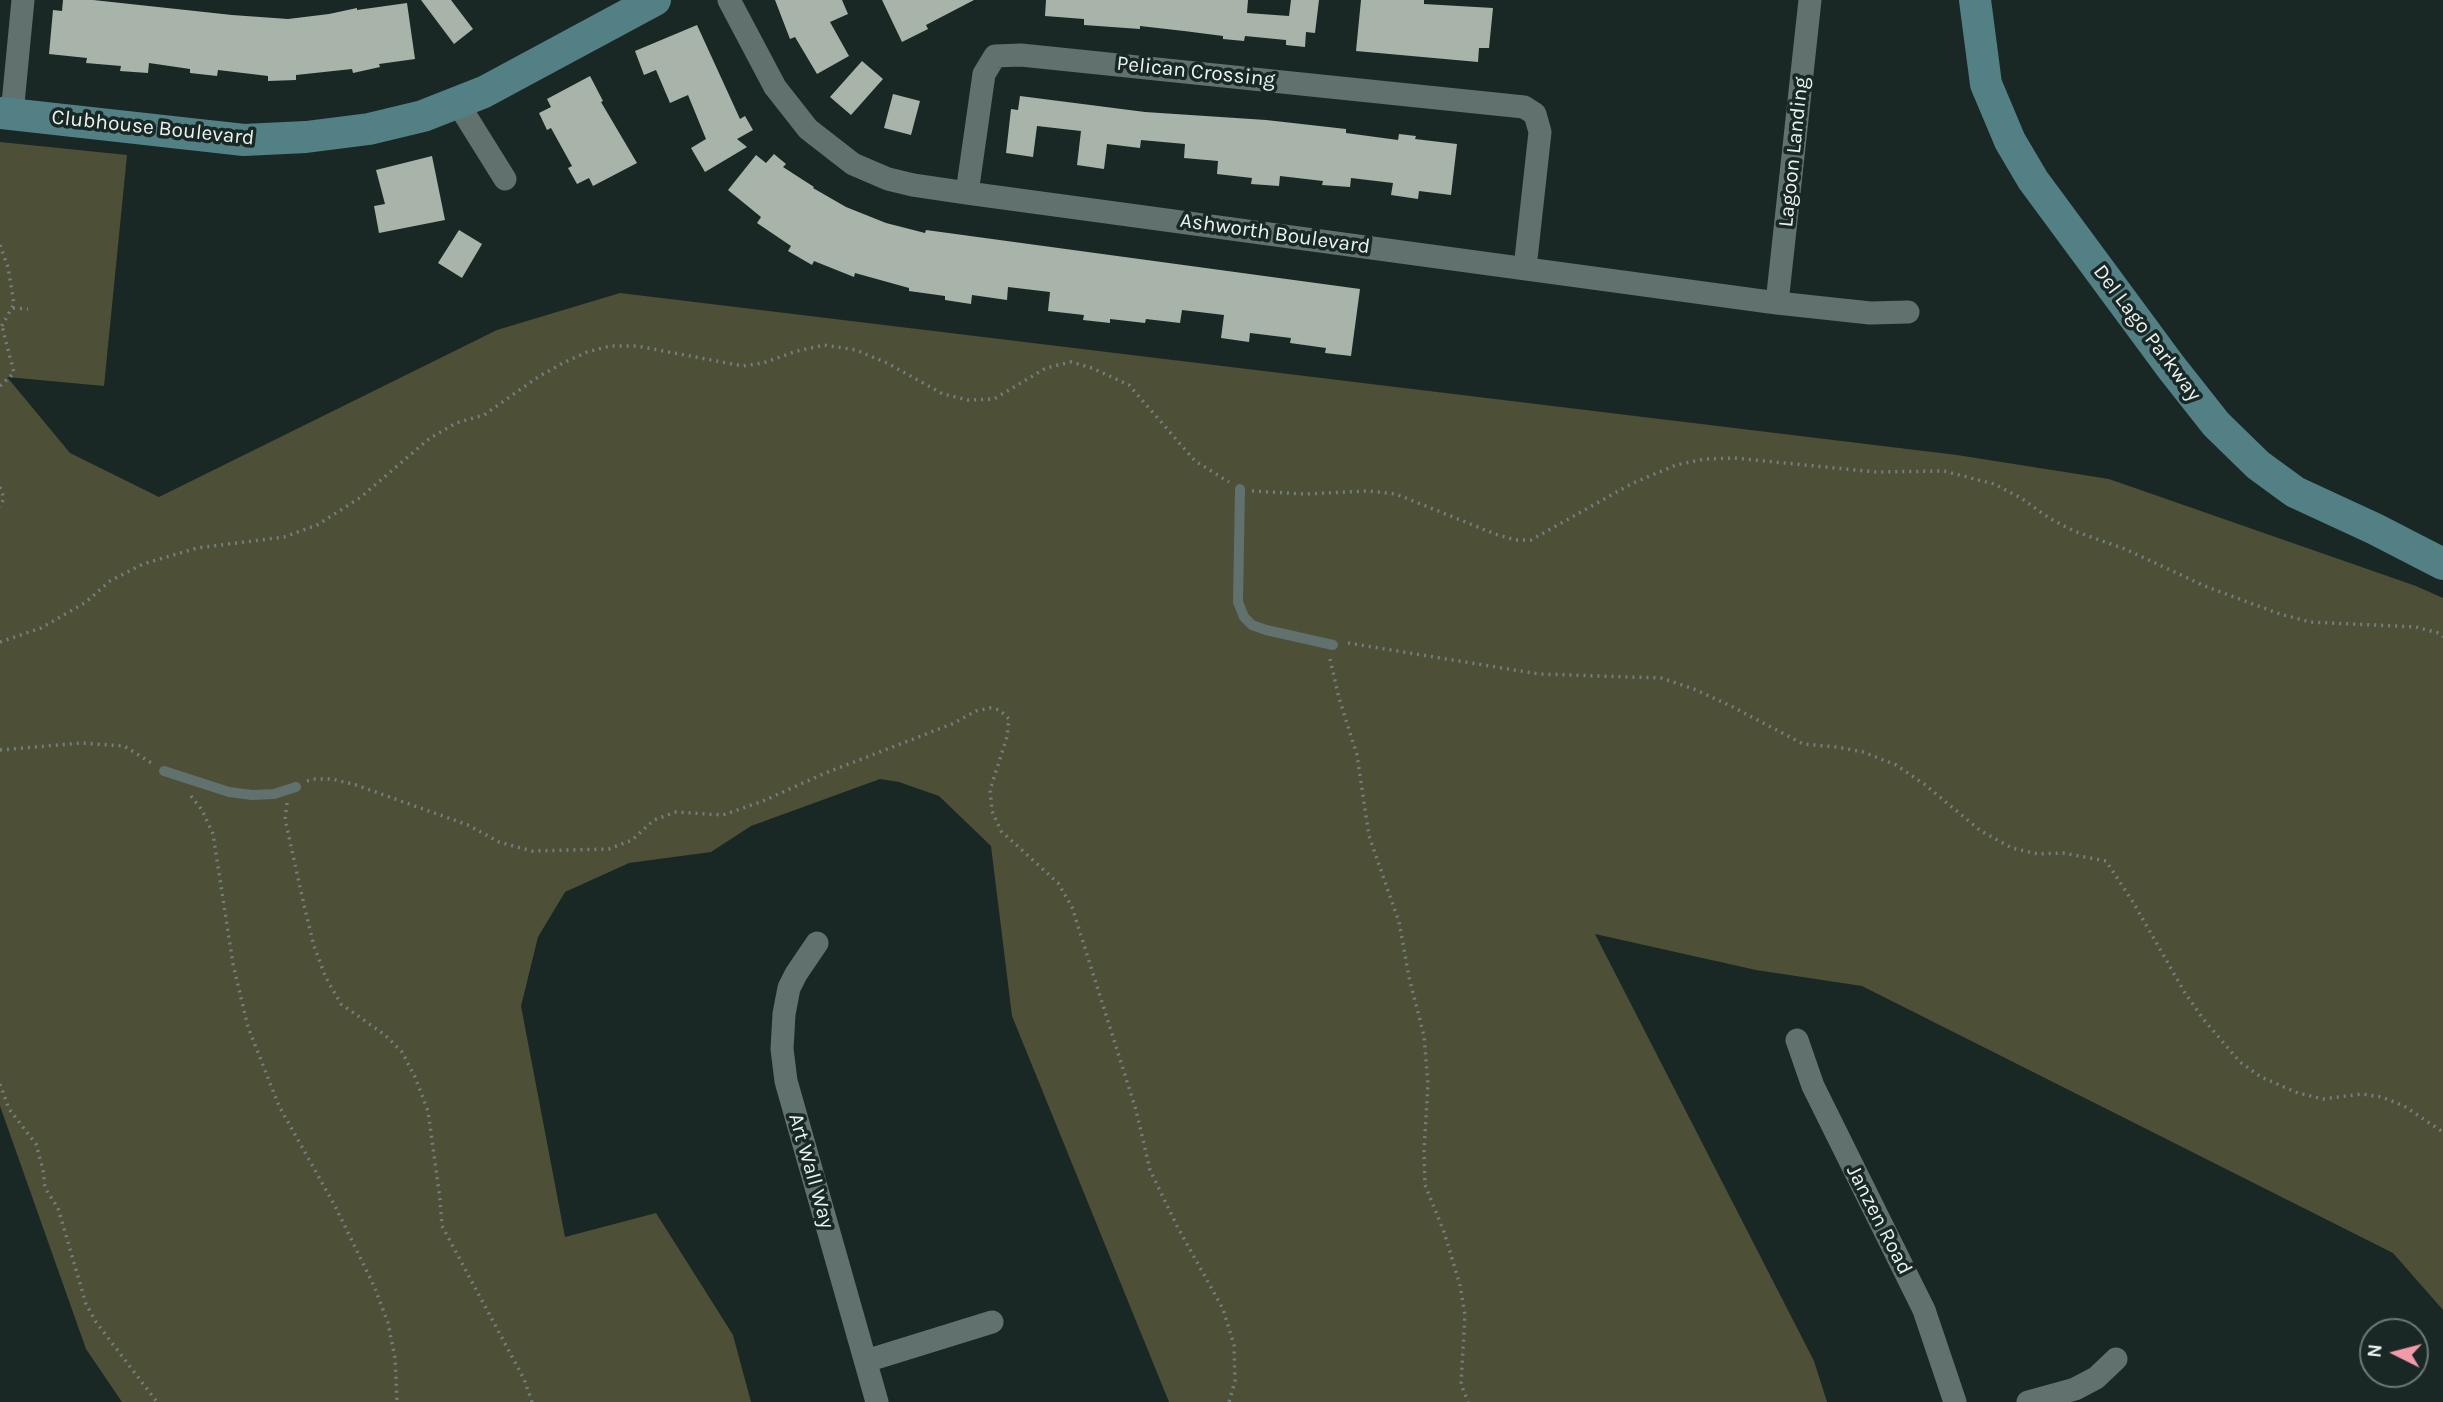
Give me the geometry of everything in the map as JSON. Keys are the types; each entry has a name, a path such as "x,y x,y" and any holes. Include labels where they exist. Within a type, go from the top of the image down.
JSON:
{"street":[{"path":"6,114 23,0"},
{"name":"Clubhouse Boulevard","path":"6,114 243,140 306,137 369,129 423,116 484,92 655,0"},
{"name":"Ashworth Boulevard","path":"729,0 775,87 808,129 853,164 888,179 967,193 1777,303 1870,313 1908,312"},
{"name":"Lagoon Landing","path":"1777,303 1810,0"},
{"name":"Del Lago Parkway","path":"1976,0 1986,84 2010,141 2033,180 2216,424 2258,466 2295,492 2375,528 2443,564"},
{"name":"Pelican Crossing","path":"967,193 984,74 995,56 1021,55 1524,107 1535,114 1540,132 1525,268"},
{"path":"457,102 505,179"},
{"name":"Art Wall Way","path":"817,943 789,988 784,1014 784,1071 877,1402"},
{"name":"Janzen Road","path":"1797,1040 1813,1086 1924,1310 1955,1402"},
{"path":"866,1362 992,1322"},
{"path":"2028,1402 2075,1389 2096,1378 2116,1359"}],"lane":[{"path":"1240,489 1238,603 1244,617 1252,625 1266,630 1333,645"},
{"path":"164,771 229,792 252,795 274,794 296,787"}],"path":[{"path":"0,245 8,267 13,308 1,328 14,373 0,386"},
{"path":"13,308 28,309"},
{"path":"0,642 41,628 86,602 110,581 143,564 197,548 284,537 317,525 361,497 430,438 456,423 484,415 538,377 587,352 610,346 637,346 743,366 763,363 824,345 856,350 887,363 943,394 968,400 994,399 1046,368 1071,362 1092,368 1129,385 1195,461 1240,489 1268,493 1368,491 1396,494 1515,540 1531,540 1631,484 1676,465 1705,459 1734,458 1876,472 1944,471 1994,484 2074,531 2125,549 2207,587 2280,614 2322,623 2416,627 2443,637"},
{"path":"0,487 4,498 0,507"},
{"path":"1468,1402 1461,1384 1465,1315 1460,1286 1444,1232 1425,1185 1428,1084 1424,1036 1399,922 1369,836 1357,755 1330,659 1333,645 1346,643 1538,674 1661,678 1733,706 1803,744 1863,752 1896,765 1924,784 1981,831 2012,848 2038,854 2063,853 2106,861 2204,1020 2240,1062 2261,1077 2298,1093 2323,1099 2362,1094 2382,1097 2412,1111 2443,1132"},
{"path":"532,1402 524,1379 442,1226 428,1111 415,1077 402,1052 384,1035 341,1004 326,978 314,946 285,819 287,799 296,787 313,779 332,779 468,825 499,842 532,851 609,849 632,840 654,820 676,812 723,815 951,724 976,711 990,708 1000,709 1009,719 990,790 992,811 1001,831 1058,883 1072,908 1136,1110 1150,1170 1227,1321 1234,1345 1235,1381 1229,1402"},
{"path":"0,750 81,743 124,746 184,787 202,810 213,834 233,964 248,1027 279,1106 335,1206 374,1286 388,1323 395,1358 397,1402"},
{"path":"0,1084 9,1110 36,1144 45,1188 58,1208 86,1304 96,1322 157,1402"}],"green space":[{"path":"0,142 127,155 104,386 7,377 70,453 159,497 497,330 620,293 1957,455 2109,479 2416,586 2443,598 2443,1310 2393,1253 1862,986 1756,970 1595,934 1814,1361 1827,1402 1169,1402 1012,1016 991,846 939,796 899,782 880,779 751,826 711,852 629,863 565,892 538,937 521,1006 565,1237 656,1213 733,1335 751,1402 122,1402 86,1349 0,1106"}],"building":[{"path":"63,0 93,0 288,19 407,3 415,59 379,64 380,67 353,73 352,69 296,75 296,80 268,81 268,76 218,70 217,76 190,73 190,69 149,63 148,73 120,71 121,66 86,63 87,58 49,54 53,10 62,11"},
{"path":"421,0 451,0 473,29 454,44"},
{"path":"775,0 842,0 848,14 830,22 849,56 817,74 795,37 790,39"},
{"path":"882,0 974,0 926,25 928,29 902,42"},
{"path":"1046,0 1248,0 1247,13 1289,16 1291,0 1319,0 1315,33 1306,32 1305,47 1286,45 1286,40 1245,36 1244,41 1140,26 1140,29 1084,25 1084,19 1045,16"},
{"path":"1361,0 1424,0 1424,4 1493,8 1489,48 1479,48 1478,62 1356,51"},
{"path":"697,25 740,119 745,116 753,130 737,139 747,147 705,172 691,148 706,139 688,95 670,103 656,70 644,75 635,51"},
{"path":"862,61 883,79 851,115 830,97"},
{"path":"590,76 603,101 601,102 637,163 593,186 589,178 577,184 568,168 572,166 551,128 547,130 539,113 551,107 547,99"},
{"path":"893,94 920,101 911,135 884,128"},
{"path":"1020,96 1145,112 1266,120 1346,129 1346,133 1398,140 1399,134 1416,136 1415,139 1457,144 1451,195 1419,191 1418,199 1391,195 1393,183 1351,178 1350,187 1322,185 1323,181 1280,176 1279,186 1251,184 1252,178 1217,174 1218,161 1184,158 1185,144 1141,140 1140,148 1107,144 1104,169 1077,165 1081,131 1037,126 1033,157 1006,153 1011,109 1018,110"},
{"path":"774,154 786,164 783,167 846,207 886,223 925,233 926,230 1360,289 1351,356 1325,353 1326,348 1290,343 1291,338 1250,333 1249,342 1221,338 1224,315 1182,310 1180,323 1146,319 1145,323 1110,319 1110,323 1083,320 1084,315 1048,311 1050,292 1008,287 1007,300 972,295 971,304 945,300 945,296 909,291 909,288 855,273 854,277 814,261 812,265 788,251 791,246 757,223 761,217 728,190 756,155 766,163"},
{"path":"432,156 445,220 379,233 374,206 385,204 376,170"},
{"path":"459,230 482,244 462,278 438,263"}]}
